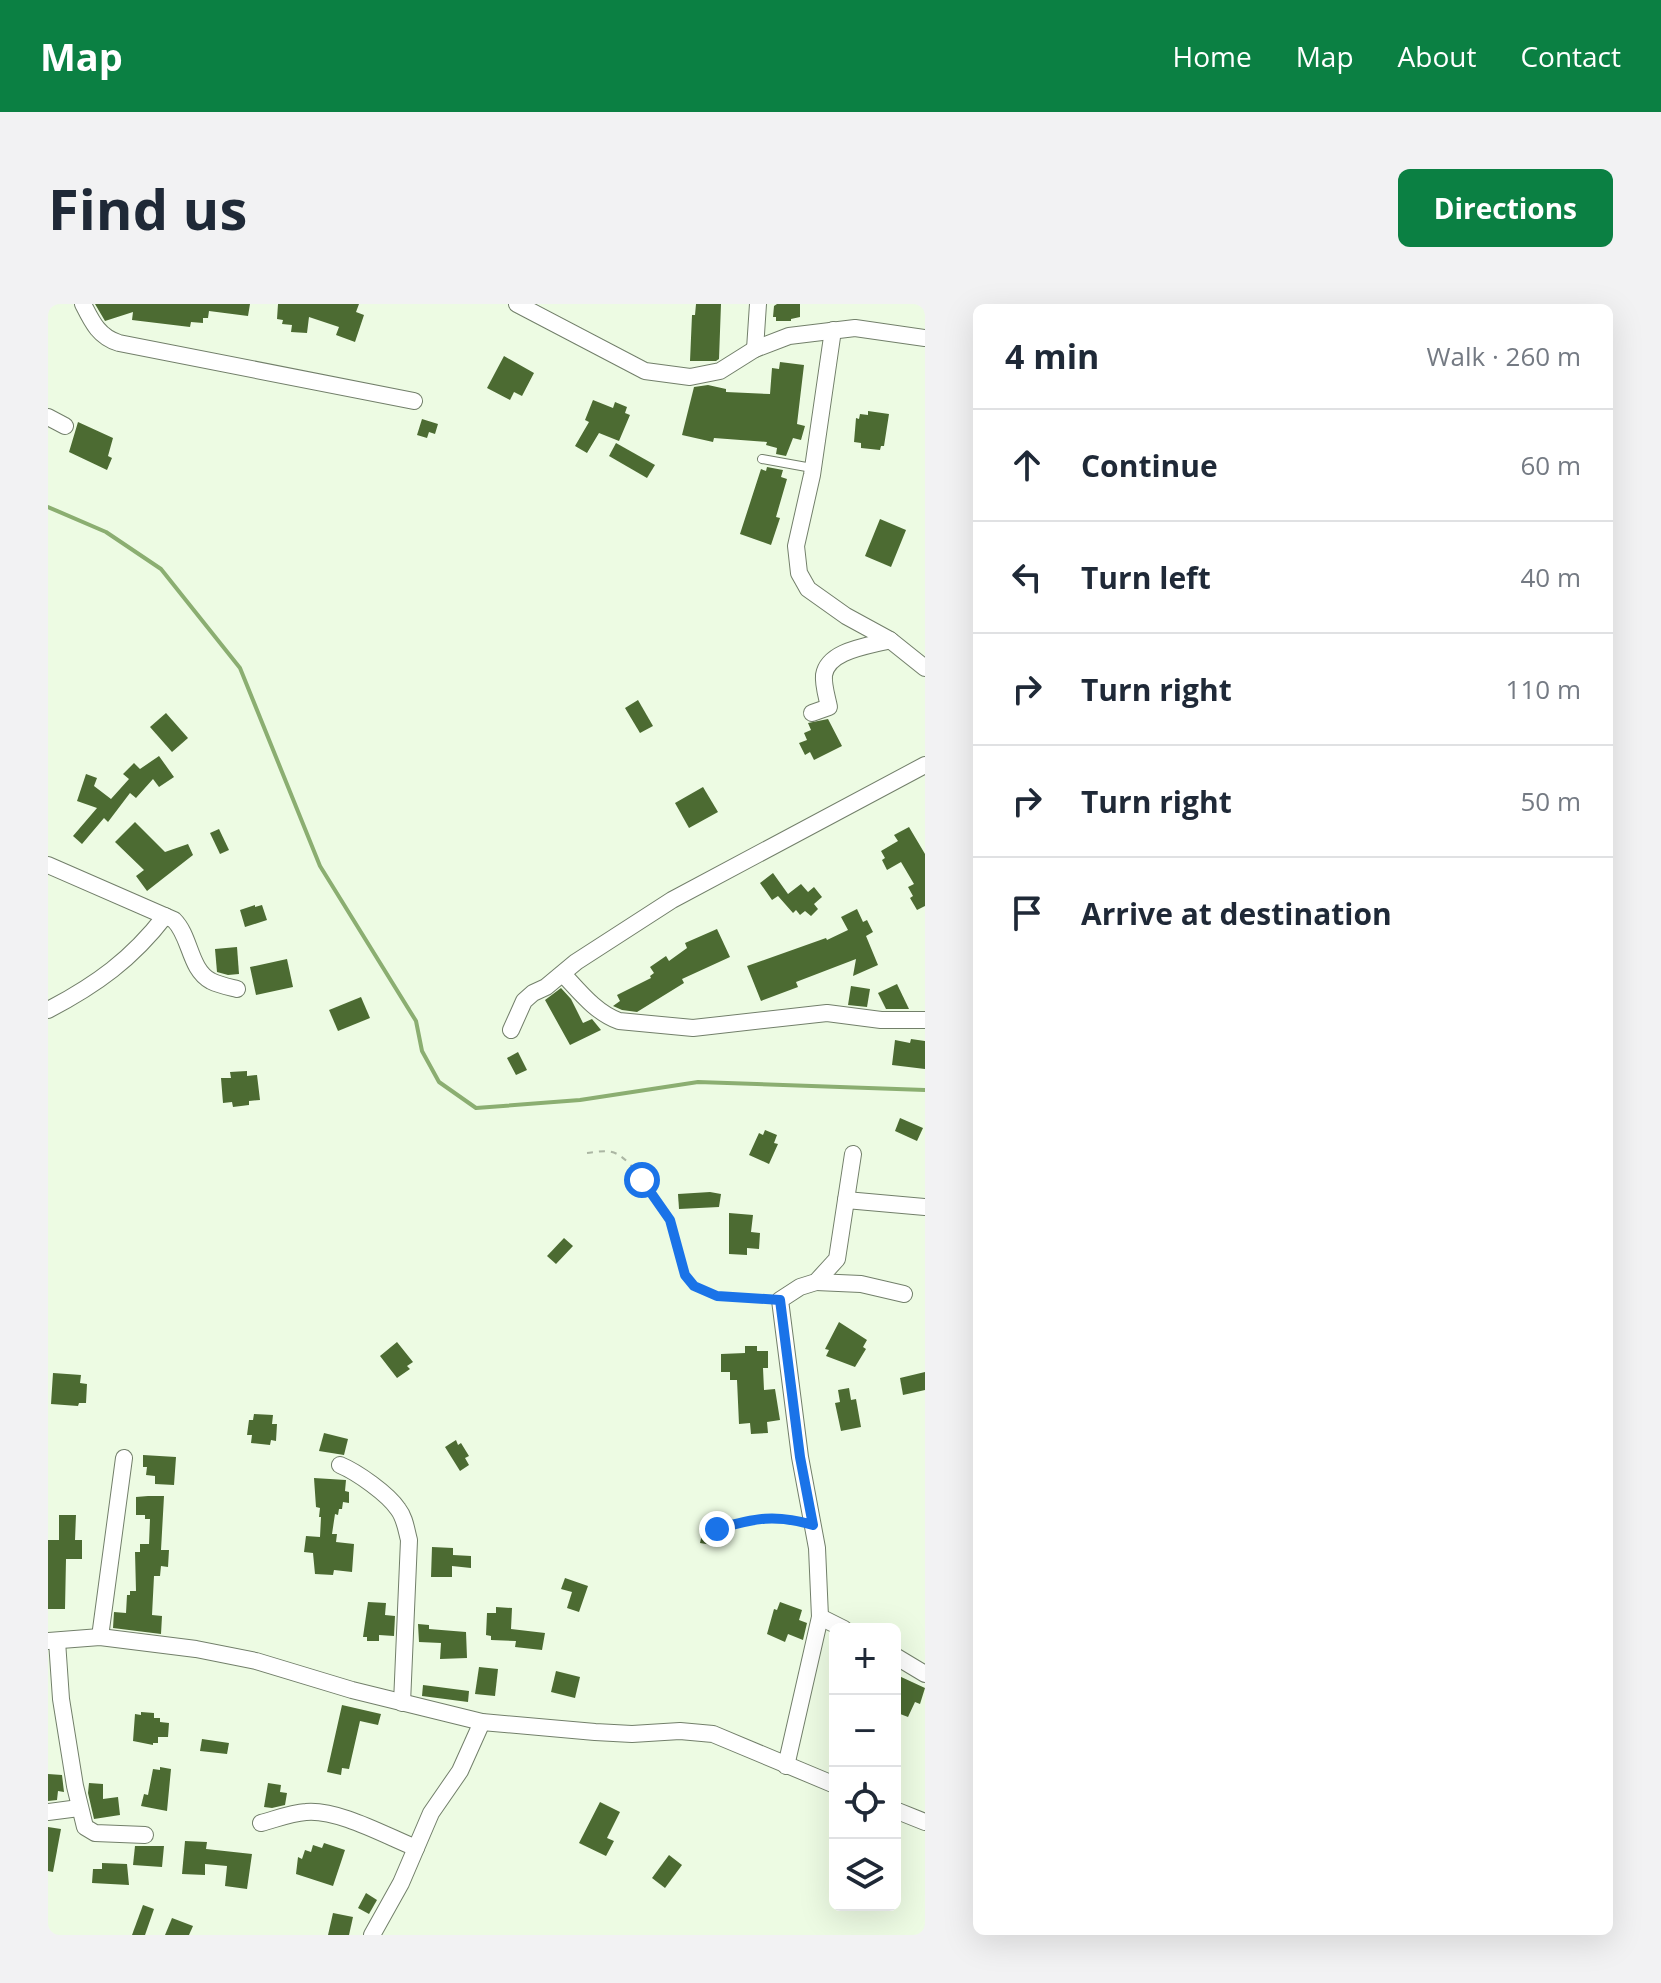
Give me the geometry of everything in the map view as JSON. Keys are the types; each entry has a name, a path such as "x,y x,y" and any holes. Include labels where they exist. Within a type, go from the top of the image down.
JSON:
{"street":[{"path":"83,304 96,328 110,341 414,401"},
{"path":"517,304 559,323 645,371 690,377 720,371 755,349 789,336 855,328 925,338"},
{"path":"755,349 758,304"},
{"path":"833,330 813,468 796,546 799,573 808,589 890,640 925,668"},
{"path":"48,417 65,426"},
{"path":"812,713 829,707 824,672 831,659 890,640"},
{"path":"511,1030 524,1001 576,962 672,900 925,765"},
{"path":"48,865 165,916 180,926 198,970 212,982 237,989"},
{"path":"48,1010 97,982 123,962 143,944 165,916"},
{"path":"563,974 598,1009 619,1021 693,1028 827,1013 881,1020 925,1020"},
{"path":"816,1282 833,1267 839,1254 853,1154"},
{"path":"846,1200 925,1207"},
{"path":"786,1766 820,1617 819,1567 800,1457 780,1300 800,1287 816,1282 861,1284 904,1294"},
{"path":"100,1637 124,1458"},
{"path":"340,1465 352,1470 383,1494 404,1518 409,1540 402,1703"},
{"path":"820,1617 832,1623"},
{"path":"145,1835 95,1833 85,1827 79,1808 52,1641 100,1637 148,1641 256,1661 402,1703 482,1722 595,1732 680,1731 713,1734 829,1783"},
{"path":"901,1660 925,1674"},
{"path":"372,1935 391,1903 431,1813 460,1771 482,1722"},
{"path":"48,1812 79,1808"},
{"path":"261,1823 306,1812 321,1813 339,1817 416,1848"},
{"path":"901,1812 925,1822"}],"lane":[{"path":"762,459 813,468"}],"path":[{"path":"587,1153 606,1151 619,1154 642,1180 670,1220 685,1275 694,1286 717,1296 780,1300"},
{"path":"717,1529 768,1517 788,1517 813,1525"}],"building":[{"path":"95,304 250,304 248,316 209,311 203,323 191,322 190,327 132,320 133,312 105,321"},
{"path":"278,304 359,304 356,312 364,315 355,342 336,335 339,327 309,317 307,333 291,332 292,325 282,324 283,320 277,319"},
{"path":"696,304 721,304 719,359 716,361 690,361 692,315 695,315"},
{"path":"777,304 800,304 800,317 791,321 776,321 773,317"},
{"path":"504,356 534,373 522,396 514,392 510,400 487,388"},
{"path":"780,362 804,365 797,424 805,426 801,440 793,438 786,456 776,454 777,448 766,445 767,442 714,438 713,442 682,435 694,387 708,385 726,389 726,392 770,394 772,368 779,369"},
{"path":"593,400 613,408 615,402 627,407 625,413 630,415 619,441 599,433 587,453 575,446 589,422 585,420"},
{"path":"868,411 889,414 884,446 880,450 861,448 861,443 854,442 856,418 859,419 860,414 868,415"},
{"path":"422,419 438,424 435,434 429,432 427,438 417,435"},
{"path":"78,422 113,438 108,456 112,458 107,470 69,452"},
{"path":"616,443 655,465 647,478 609,456"},
{"path":"767,467 783,470 781,477 787,479 771,545 740,534 761,469 766,471"},
{"path":"880,519 906,530 891,567 865,556"},
{"path":"638,700 653,726 640,733 625,708"},
{"path":"166,713 188,738 172,752 150,727"},
{"path":"828,719 842,746 814,760 810,752 805,755 799,743 807,740 804,733 811,730 808,723"},
{"path":"159,756 174,777 159,787 153,779 136,798 130,793 108,822 104,818 82,844 73,836 97,808 77,801 86,774 97,778 94,786 111,799 129,779 123,774 134,763 140,769"},
{"path":"703,787 718,812 689,828 675,803"},
{"path":"135,822 165,852 188,844 193,855 147,891 136,876 144,870 115,842"},
{"path":"909,827 925,854 925,906 917,910 908,887 914,884 901,862 887,870 881,851 898,841 894,835"},
{"path":"219,829 229,850 220,854 210,833"},
{"path":"773,873 788,894 801,884 808,892 814,887 822,897 814,904 818,909 811,916 805,911 800,915 796,910 793,913 778,896 772,900 760,883"},
{"path":"262,905 267,920 245,927 240,910"},
{"path":"857,909 863,922 867,920 873,932 866,936 878,965 853,976 856,959 796,982 798,987 761,1001 747,966 848,930 841,917"},
{"path":"717,929 730,957 682,979 684,983 637,1012 613,1006 620,1001 617,995 651,978 654,973 650,967 666,956 669,961 687,948 685,943"},
{"path":"237,947 239,974 217,972 215,949"},
{"path":"287,959 293,987 256,995 250,967"},
{"path":"897,984 909,1009 886,1009 878,993"},
{"path":"851,986 870,989 867,1007 848,1005"},
{"path":"561,988 571,999 583,1023 592,1019 601,1030 570,1045 545,1000"},
{"path":"361,997 370,1018 338,1031 329,1010"},
{"path":"911,1039 925,1041 925,1069 892,1065 895,1040 910,1043"},
{"path":"518,1052 527,1070 516,1075 507,1058"},
{"path":"247,1071 247,1076 257,1075 260,1100 233,1107 232,1102 223,1103 221,1078 231,1078 230,1072"},
{"path":"900,1118 923,1128 917,1141 895,1131"},
{"path":"765,1130 777,1135 774,1143 778,1144 769,1164 749,1155 759,1133 763,1135"},
{"path":"678,1194 721,1194 719,1207 679,1209"},
{"path":"729,1213 753,1215 751,1232 760,1233 759,1249 747,1248 747,1255 729,1254"},
{"path":"564,1238 573,1246 556,1264 547,1256"},
{"path":"839,1322 867,1340 863,1347 866,1349 855,1367 826,1356 829,1350 825,1349"},
{"path":"397,1342 413,1362 407,1366 410,1369 397,1378 380,1356"},
{"path":"745,1346 757,1346 757,1351 768,1351 768,1368 763,1368 764,1390 775,1389 780,1420 767,1422 768,1433 751,1434 750,1423 739,1424 737,1380 730,1380 730,1372 721,1372 721,1354 745,1353"},
{"path":"925,1372 925,1390 903,1395 900,1378"},
{"path":"53,1373 81,1375 80,1383 87,1384 86,1403 79,1403 78,1406 51,1404"},
{"path":"849,1388 851,1400 856,1399 861,1427 841,1431 835,1403 840,1402 838,1390"},
{"path":"254,1414 273,1415 272,1424 277,1424 276,1441 271,1440 270,1445 251,1443 252,1435 247,1435 249,1420 253,1420"},
{"path":"324,1433 348,1439 344,1455 319,1451"},
{"path":"456,1440 469,1456 465,1458 469,1465 460,1471 445,1447"},
{"path":"143,1455 176,1457 174,1485 155,1484 155,1476 146,1475"},
{"path":"314,1478 346,1480 345,1491 349,1492 349,1503 343,1502 338,1515 335,1514 332,1534 337,1534 336,1542 354,1544 352,1572 334,1570 333,1575 315,1574 313,1553 304,1552 306,1536 320,1537 321,1517 320,1508 316,1507"},
{"path":"164,1496 161,1550 169,1550 168,1567 161,1566 160,1576 154,1576 152,1615 162,1616 161,1634 113,1628 114,1612 126,1613 127,1595 130,1591 136,1591 135,1552 140,1552 140,1544 149,1544 150,1519 145,1519 145,1515 136,1515 136,1497"},
{"path":"59,1515 76,1515 75,1540 82,1540 82,1559 66,1559 65,1609 48,1609 48,1540 59,1540"},
{"path":"706,1516 717,1518 712,1545 700,1543"},
{"path":"432,1547 453,1548 453,1555 471,1556 471,1568 452,1566 452,1577 431,1577"},
{"path":"565,1578 588,1586 579,1612 567,1608 572,1592 561,1589"},
{"path":"368,1602 386,1603 385,1615 395,1616 394,1636 379,1635 379,1641 367,1641 367,1637 363,1637"},
{"path":"780,1602 802,1610 799,1620 807,1623 803,1640 788,1634 785,1642 767,1634 774,1609 777,1610"},
{"path":"496,1607 512,1608 511,1629 545,1633 542,1650 515,1647 516,1641 491,1640 491,1636 486,1635 487,1613 496,1613"},
{"path":"418,1624 429,1625 429,1629 466,1632 467,1658 440,1659 441,1643 419,1642"},
{"path":"479,1667 498,1669 495,1696 475,1694"},
{"path":"556,1671 580,1677 575,1698 551,1692"},
{"path":"901,1677 925,1688 920,1704 915,1702 908,1717 901,1714"},
{"path":"423,1685 469,1691 468,1702 422,1696"},
{"path":"342,1705 381,1714 378,1725 360,1721 349,1769 342,1768 341,1775 327,1772"},
{"path":"141,1712 154,1713 154,1718 160,1718 160,1722 169,1723 168,1737 158,1737 158,1743 153,1745 133,1741 135,1714 141,1715"},
{"path":"202,1739 229,1743 227,1754 200,1751"},
{"path":"160,1767 171,1769 167,1811 141,1806 144,1794 148,1795 153,1769 160,1770"},
{"path":"48,1774 62,1775 64,1792 58,1791 57,1800 48,1801"},
{"path":"89,1783 103,1784 103,1799 118,1797 120,1815 94,1819"},
{"path":"268,1783 281,1785 280,1792 287,1793 285,1805 264,1807"},
{"path":"600,1802 620,1812 607,1838 614,1841 606,1856 579,1843"},
{"path":"48,1827 61,1829 53,1872 48,1871"},
{"path":"185,1841 207,1842 206,1849 252,1854 247,1889 225,1886 227,1866 205,1864 205,1875 182,1874"},
{"path":"324,1843 345,1850 333,1886 296,1874 298,1857 302,1859 305,1850 311,1852 313,1845 322,1848"},
{"path":"135,1846 164,1846 162,1867 133,1865"},
{"path":"669,1855 682,1865 665,1888 652,1878"},
{"path":"102,1863 127,1864 129,1885 92,1883 93,1869 102,1869"},
{"path":"366,1893 377,1900 369,1914 358,1908"},
{"path":"143,1905 154,1909 145,1935 132,1935"},
{"path":"333,1913 353,1917 349,1935 328,1935"},
{"path":"172,1918 193,1926 189,1935 165,1935"}],"waterway":[{"path":"48,507 106,532 161,569 240,668 320,866 416,1021 422,1051 439,1082 476,1108 580,1100 698,1082 925,1090"}],"route":[{"path":"642,1180 670,1220 685,1275 694,1286 717,1296 780,1300 800,1457 813,1525 788,1517 768,1517 717,1529"}]}
